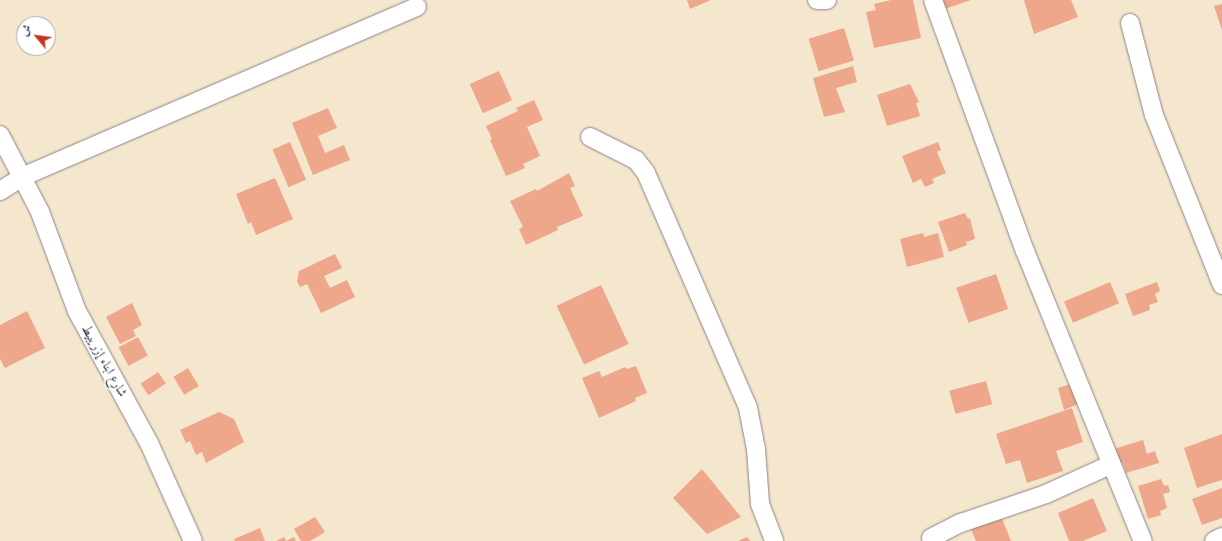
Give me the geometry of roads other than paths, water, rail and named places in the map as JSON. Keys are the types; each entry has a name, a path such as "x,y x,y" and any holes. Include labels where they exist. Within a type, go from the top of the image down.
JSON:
{"street":[{"path":"817,0 827,0"},
{"path":"933,0 1025,251 1143,541"},
{"path":"0,191 22,177 417,7"},
{"path":"1130,23 1154,115 1222,285"},
{"name":"شارع ابناء إزريبيط","path":"0,135 40,212 77,311 149,443 193,541"},
{"path":"590,137 636,160 646,173 748,408 756,449 760,504 774,541"},
{"path":"931,538 961,523 1046,494 1112,464"},
{"path":"1214,541 1222,537"}]}
